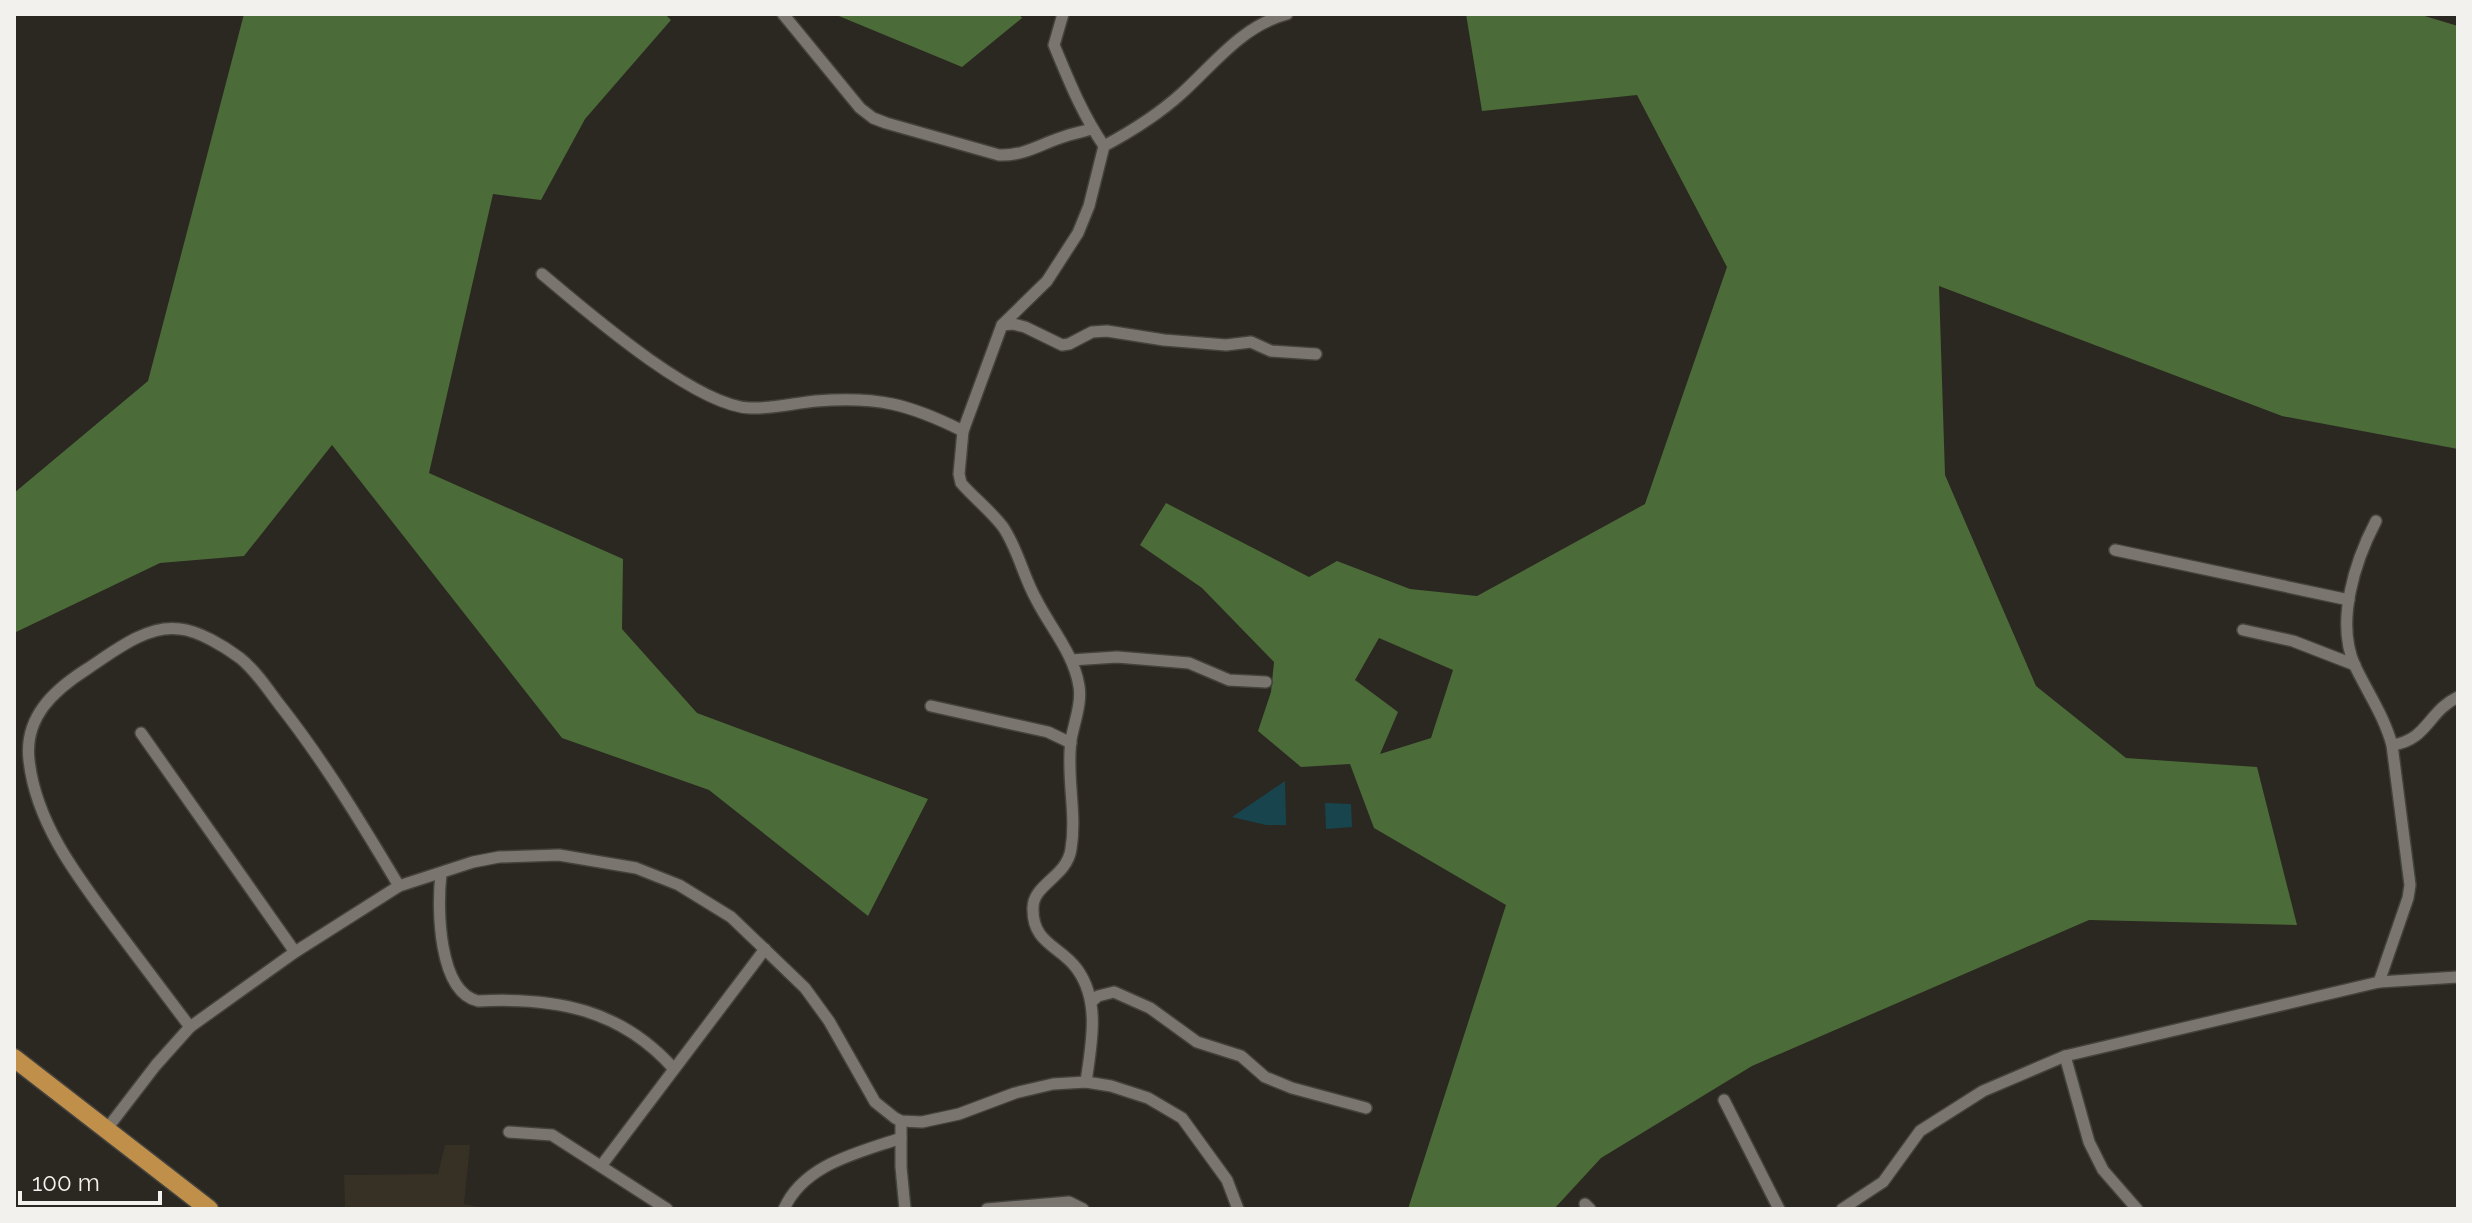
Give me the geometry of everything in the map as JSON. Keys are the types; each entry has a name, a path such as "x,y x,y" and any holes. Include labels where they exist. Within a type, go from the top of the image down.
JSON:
{"highway":[{"path":"14,1058 209,1209"}],"street":[{"path":"783,14 860,108 886,123 999,155 1032,150 1092,129"},
{"path":"1063,14 1054,45 1092,129 1104,146"},
{"path":"1086,1082 1093,1034 1088,990 1077,968 1041,937 1032,907 1036,896 1066,866 1070,857 1073,840 1071,743 1080,687 1071,660 1034,597 1011,539 961,483 963,431 1002,325 1047,281 1078,233 1089,206 1104,146 1136,129 1181,94 1244,34 1287,14"},
{"path":"542,274 602,325 667,371 733,405 750,408 875,399 904,405 963,431"},
{"path":"1002,325 1025,327 1062,345 1092,332 1107,331 1180,342 1226,345 1251,342 1271,351 1316,354"},
{"path":"2376,521 2352,575 2349,642 2355,665 2386,724 2392,745 2410,885 2379,982"},
{"path":"2115,550 2349,600"},
{"path":"190,1027 83,884 46,824 29,760 29,739 34,721 59,688 140,637 162,630 180,629 221,647 241,659 295,724 399,886"},
{"path":"2243,630 2293,641 2355,665"},
{"path":"1071,660 1117,657 1189,663 1229,680 1266,682"},
{"path":"2392,745 2413,740 2445,703 2458,697"},
{"path":"931,706 1048,732 1071,743"},
{"path":"141,733 295,952"},
{"path":"106,1130 190,1027 295,952 399,886 473,862 521,855 559,855 636,868 679,885 731,917 805,988 829,1021 875,1102 901,1121 922,1122 959,1114 1015,1093 1053,1084 1086,1082 1111,1086 1148,1098 1182,1118 1227,1180 1238,1209"},
{"path":"441,874 437,910 441,936 451,974 460,992 478,1001 568,1005 596,1014 651,1046 674,1069"},
{"path":"601,1166 765,949"},
{"path":"1842,1209 1883,1182 1920,1131 1983,1091 2065,1056 2379,982 2458,977"},
{"path":"1091,1002 1098,996 1114,992 1150,1008 1197,1042 1241,1056 1265,1077 1292,1088 1366,1108"},
{"path":"2065,1056 2089,1142 2103,1170 2137,1209"},
{"path":"1724,1100 1779,1209"},
{"path":"901,1121 905,1209"},
{"path":"509,1132 552,1135 667,1209"},
{"path":"784,1209 791,1194 834,1161 901,1138"},
{"path":"988,1209 1069,1202 1083,1209"}],"shaded area":[{"path":"445,1145 470,1145 464,1204 491,1209 343,1209 344,1175 438,1174"}],"green space":[{"path":"244,14 665,14 671,20 585,119 541,200 493,194 429,473 623,559 622,629 697,713 928,799 868,916 709,790 562,738 332,445 244,556 160,563 14,633 14,493 148,381"},
{"path":"834,14 1019,14 1022,18 962,67"},
{"path":"1466,14 2418,14 2458,26 2458,449 2282,416 1939,286 1945,475 2036,686 2126,758 2257,767 2297,925 2089,920 1752,1066 1601,1158 1554,1209 1408,1209 1506,905 1374,828 1350,764 1301,767 1258,731 1271,692 1274,662 1202,588 1140,545 1166,503 1309,577 1337,561 1410,589 1477,596 1645,504 1727,267 1637,95 1482,111","holes":["1379,638 1453,670 1431,738 1380,754 1398,712 1355,680"]}],"water":[{"path":"1285,781 1286,825 1266,825 1232,817"},
{"path":"1325,803 1351,804 1352,827 1326,829"}]}
